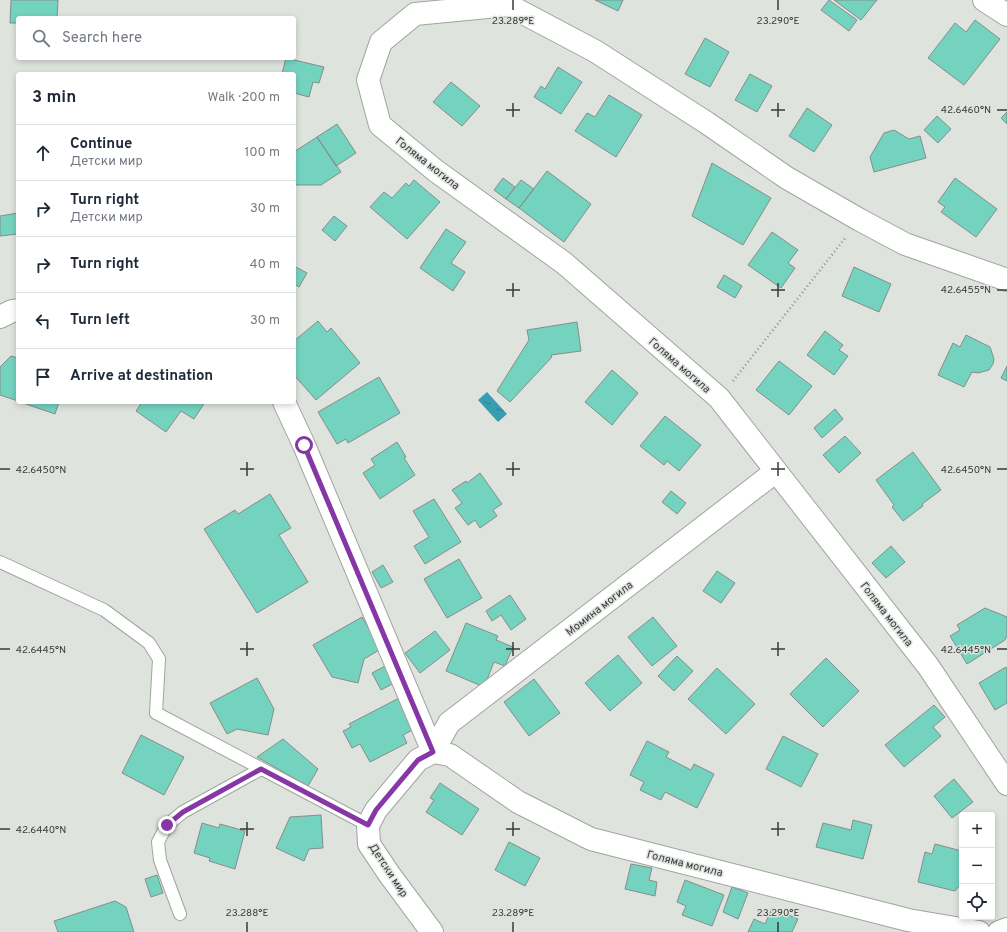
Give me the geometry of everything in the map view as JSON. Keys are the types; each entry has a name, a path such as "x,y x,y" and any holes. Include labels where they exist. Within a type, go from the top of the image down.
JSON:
{"street":[{"path":"984,0 1007,15"},
{"name":"Голяма могила","path":"1007,280 905,244 860,220 787,178 707,123 595,51 505,3 415,14 381,42 368,80 380,125 436,171 564,263 718,398 928,666 1007,784"},
{"path":"0,317 16,310"},
{"path":"285,404 304,445 433,752 418,760 376,810 368,825"},
{"name":"Момина могила","path":"433,752 449,723 775,472"},
{"name":"Голяма могила","path":"433,752 450,755 518,802 591,839 908,920 979,932"},
{"name":"Детски мир","path":"368,825 369,844 389,874 432,932"},
{"path":"999,932 1007,928"}],"lane":[{"path":"0,562 104,610 149,643 159,659 156,713 368,825"},
{"path":"180,914 160,860 158,842 167,825 183,812 261,769"}],"path":[{"path":"718,398 860,220"}],"water":[{"path":"487,392 507,414 498,422 478,400"}],"building":[{"path":"11,0 58,0 57,16 16,16 16,23 10,23"},
{"path":"595,0 623,0 618,11"},
{"path":"829,0 857,20 849,31 821,10"},
{"path":"834,0 877,0 861,20"},
{"path":"975,20 1000,39 964,85 928,58 955,23 966,32"},
{"path":"705,38 729,52 710,87 685,74"},
{"path":"286,60 294,60 324,67 319,83 313,82 309,97 296,94 296,72 282,72"},
{"path":"558,67 582,82 561,114 534,97 541,86 545,89"},
{"path":"750,74 772,86 757,112 735,100"},
{"path":"451,82 480,106 462,126 433,102"},
{"path":"609,95 642,115 616,157 575,131 587,113 595,117"},
{"path":"807,108 832,125 814,152 789,136"},
{"path":"1007,112 1007,124 1001,118"},
{"path":"937,116 951,129 938,143 924,130"},
{"path":"337,124 356,153 336,166 317,137"},
{"path":"894,130 909,139 920,136 926,158 874,172 870,157 884,133"},
{"path":"317,137 341,172 321,185 296,185 297,150"},
{"path":"712,163 771,198 743,245 692,216"},
{"path":"547,171 591,204 564,242 519,208"},
{"path":"503,178 515,187 506,199 494,190"},
{"path":"955,178 997,209 976,237 941,212 945,207 938,202"},
{"path":"414,180 440,202 407,239 370,207 384,192 392,198 406,183 409,186"},
{"path":"521,180 534,189 519,208 506,199"},
{"path":"16,213 16,234 0,236 0,216"},
{"path":"334,216 347,226 335,241 322,230"},
{"path":"446,229 466,242 451,263 465,272 453,291 420,268"},
{"path":"772,232 798,250 788,263 795,268 781,288 748,265"},
{"path":"296,267 307,273 299,287 296,285"},
{"path":"854,267 891,284 879,312 842,296"},
{"path":"724,275 742,286 735,298 717,287"},
{"path":"318,321 327,332 331,328 360,363 316,400 296,377 296,339"},
{"path":"577,322 581,351 551,355 552,357 510,402 497,391 529,340 527,330"},
{"path":"825,331 843,345 839,350 848,356 834,375 807,355"},
{"path":"966,335 990,347 994,359 989,370 978,373 972,372 964,387 938,375 953,343 960,347"},
{"path":"11,356 16,357 16,400 0,395 0,367"},
{"path":"779,361 812,386 789,415 756,390"},
{"path":"1007,366 1007,381 1001,378"},
{"path":"612,370 638,393 612,425 585,402"},
{"path":"379,377 400,413 348,443 346,439 337,444 318,412"},
{"path":"26,404 58,404 55,414"},
{"path":"141,404 204,404 194,419 181,411 166,432 136,411"},
{"path":"835,409 843,419 822,438 814,428"},
{"path":"665,416 701,445 679,471 667,461 664,465 640,446"},
{"path":"845,436 861,453 839,473 823,455"},
{"path":"397,442 406,457 404,458 415,475 380,499 363,473 375,465 371,459"},
{"path":"913,452 941,490 903,521 892,507 894,505 876,480"},
{"path":"480,473 502,504 493,510 497,516 480,528 475,520 468,525 455,508 462,503 452,490 466,481 467,483"},
{"path":"671,491 686,503 677,514 662,502"},
{"path":"270,494 291,528 279,535 308,582 257,613 204,529 235,510 238,514"},
{"path":"434,499 461,542 425,564 414,546 429,537 413,511"},
{"path":"891,546 905,562 886,578 872,563"},
{"path":"459,559 482,598 447,618 424,579"},
{"path":"383,565 393,582 381,588 372,572"},
{"path":"717,571 735,583 721,603 703,591"},
{"path":"510,595 526,619 511,630 501,615 492,621 486,611"},
{"path":"985,608 1007,617 1007,636 1005,640 967,664 950,636 960,630 957,625"},
{"path":"362,617 381,649 364,659 358,683 332,677 313,645"},
{"path":"653,617 677,646 652,666 628,637"},
{"path":"466,623 498,636 496,640 513,647 505,666 494,662 484,687 446,671"},
{"path":"435,631 450,650 420,673 405,653"},
{"path":"618,655 642,683 610,711 585,683"},
{"path":"677,656 693,671 674,691 658,676"},
{"path":"826,658 859,691 823,727 790,694"},
{"path":"387,665 396,682 381,690 372,673"},
{"path":"1006,667 1007,703 995,710 979,683"},
{"path":"717,668 755,704 726,734 688,699"},
{"path":"257,678 274,709 268,735 237,729 227,734 210,703"},
{"path":"534,679 560,713 529,736 504,702"},
{"path":"401,697 418,727 403,735 407,743 370,762 360,744 352,748 343,731 351,727 349,724"},
{"path":"934,705 945,717 933,727 941,736 904,767 885,745"},
{"path":"141,735 184,757 164,795 122,773"},
{"path":"783,736 818,754 801,787 766,769"},
{"path":"283,739 318,769 308,786 257,757"},
{"path":"647,741 669,752 666,757 691,770 694,764 714,774 697,808 665,792 661,800 640,790 644,782 630,775"},
{"path":"954,779 973,802 952,818 934,796"},
{"path":"440,783 479,809 462,835 426,812 434,800 430,798"},
{"path":"321,815 323,848 309,849 304,861 276,848 290,817"},
{"path":"853,820 872,825 863,859 816,847 823,823 851,830"},
{"path":"202,823 219,828 220,824 245,831 235,869 209,861 210,858 194,853"},
{"path":"509,842 540,858 525,886 495,870"},
{"path":"935,844 959,851 959,886 955,891 918,882 925,852 932,854"},
{"path":"631,864 652,868 649,880 657,882 655,896 625,889"},
{"path":"157,875 163,893 151,897 145,879"},
{"path":"685,880 724,895 712,926 682,915 686,906 677,902"},
{"path":"732,887 748,893 738,919 723,912"},
{"path":"115,901 126,907 134,932 58,932 54,921"},
{"path":"772,908 798,919 792,932 748,932 754,919 765,924"}],"route":[{"path":"167,825 183,812 261,769 368,825 376,810 418,760 433,752 370,598 304,445"}]}
